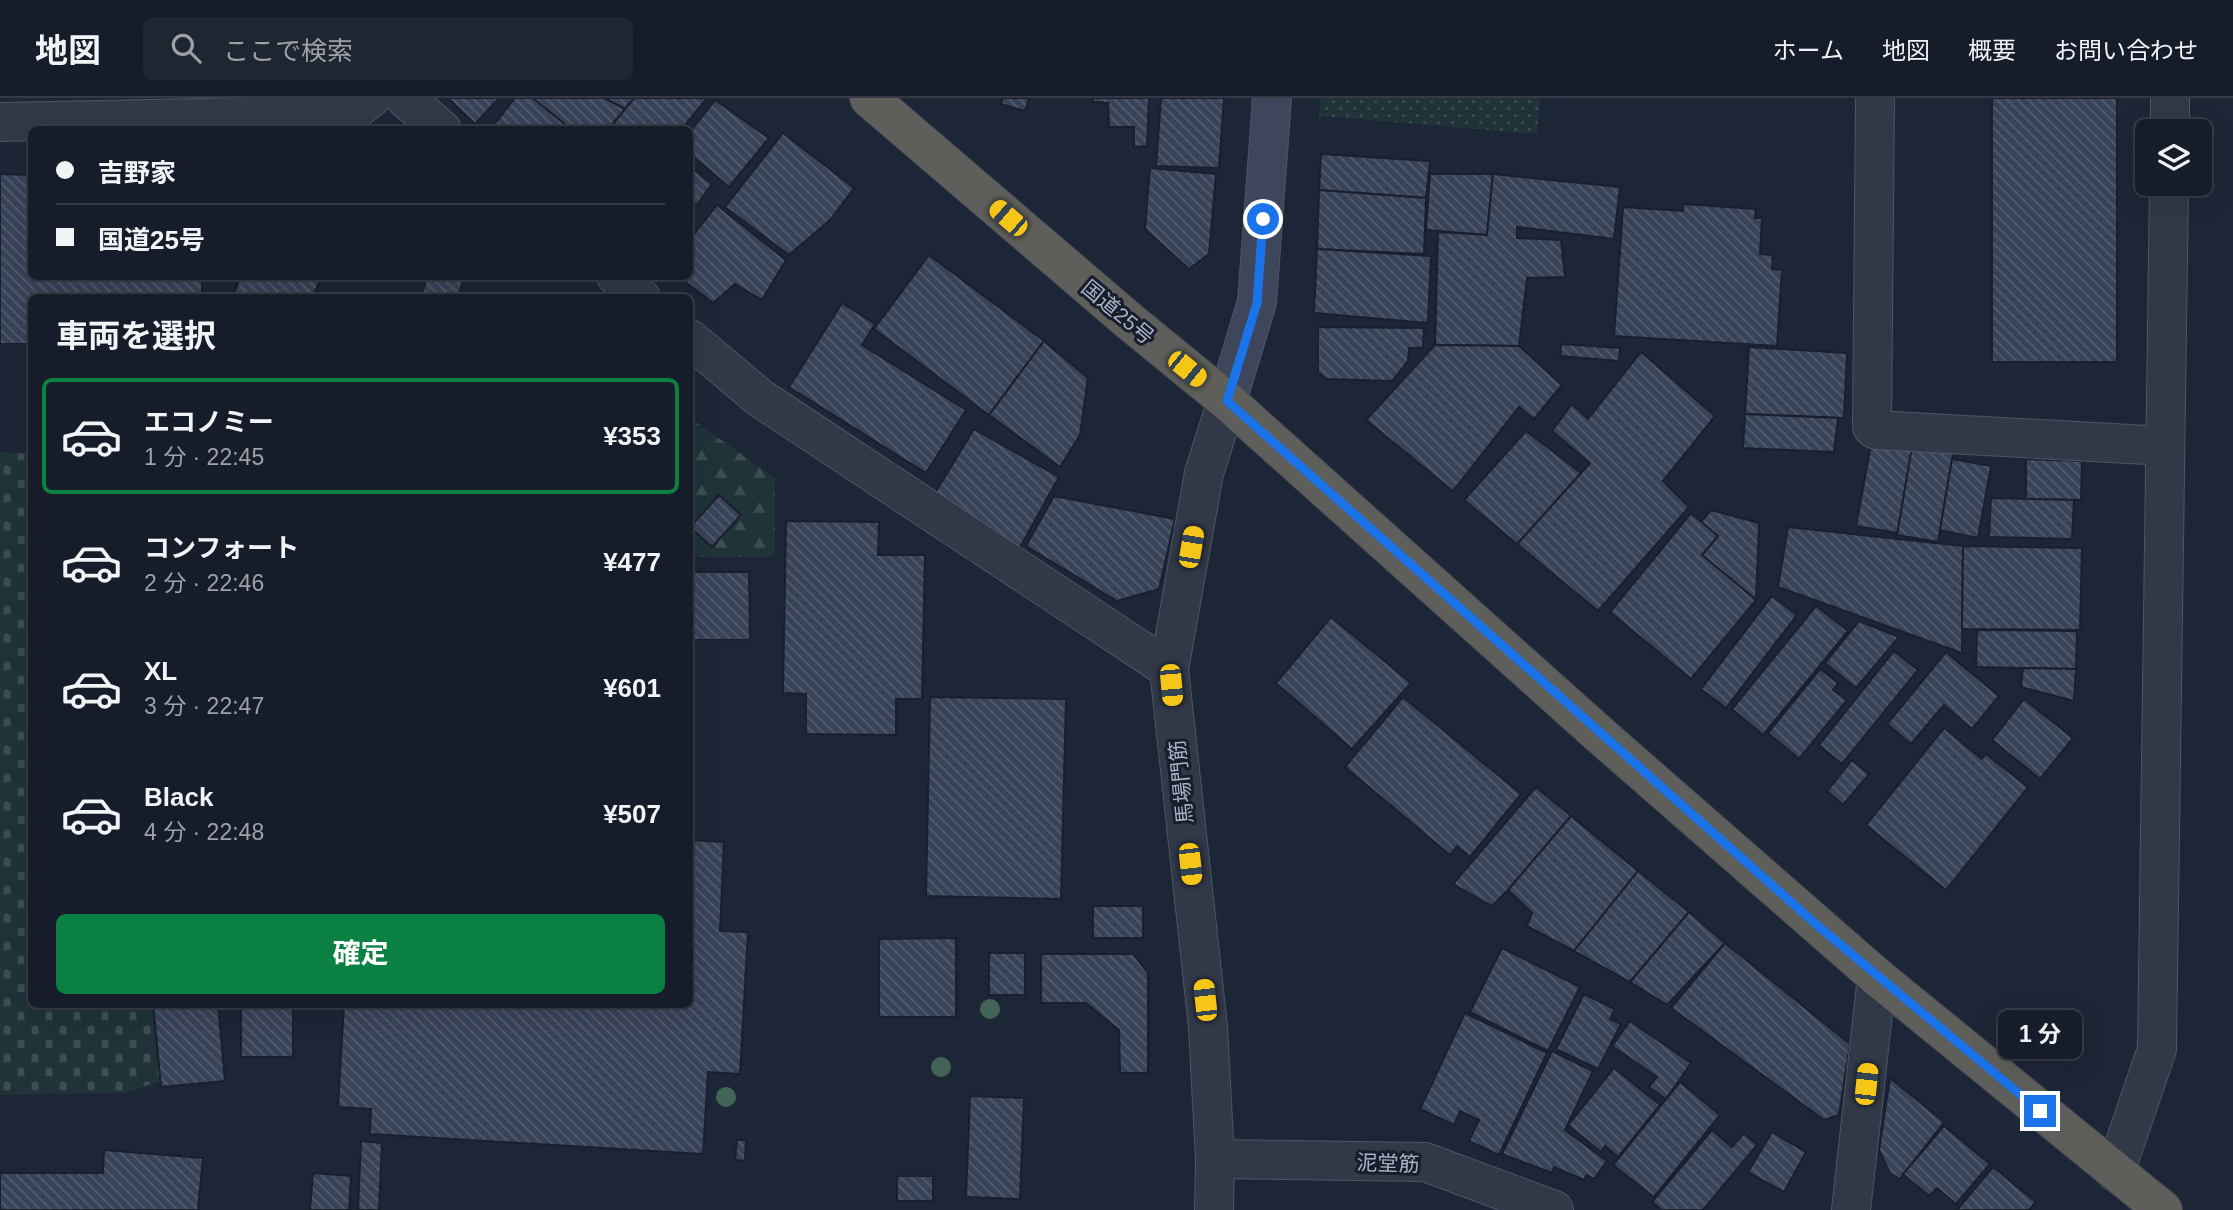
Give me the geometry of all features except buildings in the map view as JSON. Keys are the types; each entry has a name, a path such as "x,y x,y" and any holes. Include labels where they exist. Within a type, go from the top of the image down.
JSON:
{"highway":[{"name":"国道25号","path":"869,98 1128,320 1227,401 1569,708 1877,977 2163,1210"}],"main road":[{"path":"1227,401 1257,303 1272,98"}],"street":[{"path":"0,122 349,115 371,98"},
{"path":"405,98 437,126"},
{"path":"1875,98 1872,427 1876,430 2165,446"},
{"path":"2170,98 2170,119"},
{"path":"2115,1172 2157,1049 2169,196"},
{"path":"621,280 636,294"},
{"path":"693,342 760,398 1169,669"},
{"name":"馬場門筋","path":"1214,1210 1215,1159 1208,1027 1169,669 1204,473 1227,401"},
{"path":"1851,1210 1877,977"},
{"name":"泥堂筋","path":"1215,1159 1425,1163 1554,1210"}],"green space":[{"path":"1321,98 1540,98 1537,134 1319,116"},
{"path":"693,420 775,478 775,552 770,557 693,557"},
{"path":"0,452 28,454 28,1008 163,1008 170,1078 124,1093 0,1095"}],"route":[{"path":"1263,219 1257,303 1227,401 1306,474 1818,926 2040,1111"}]}
